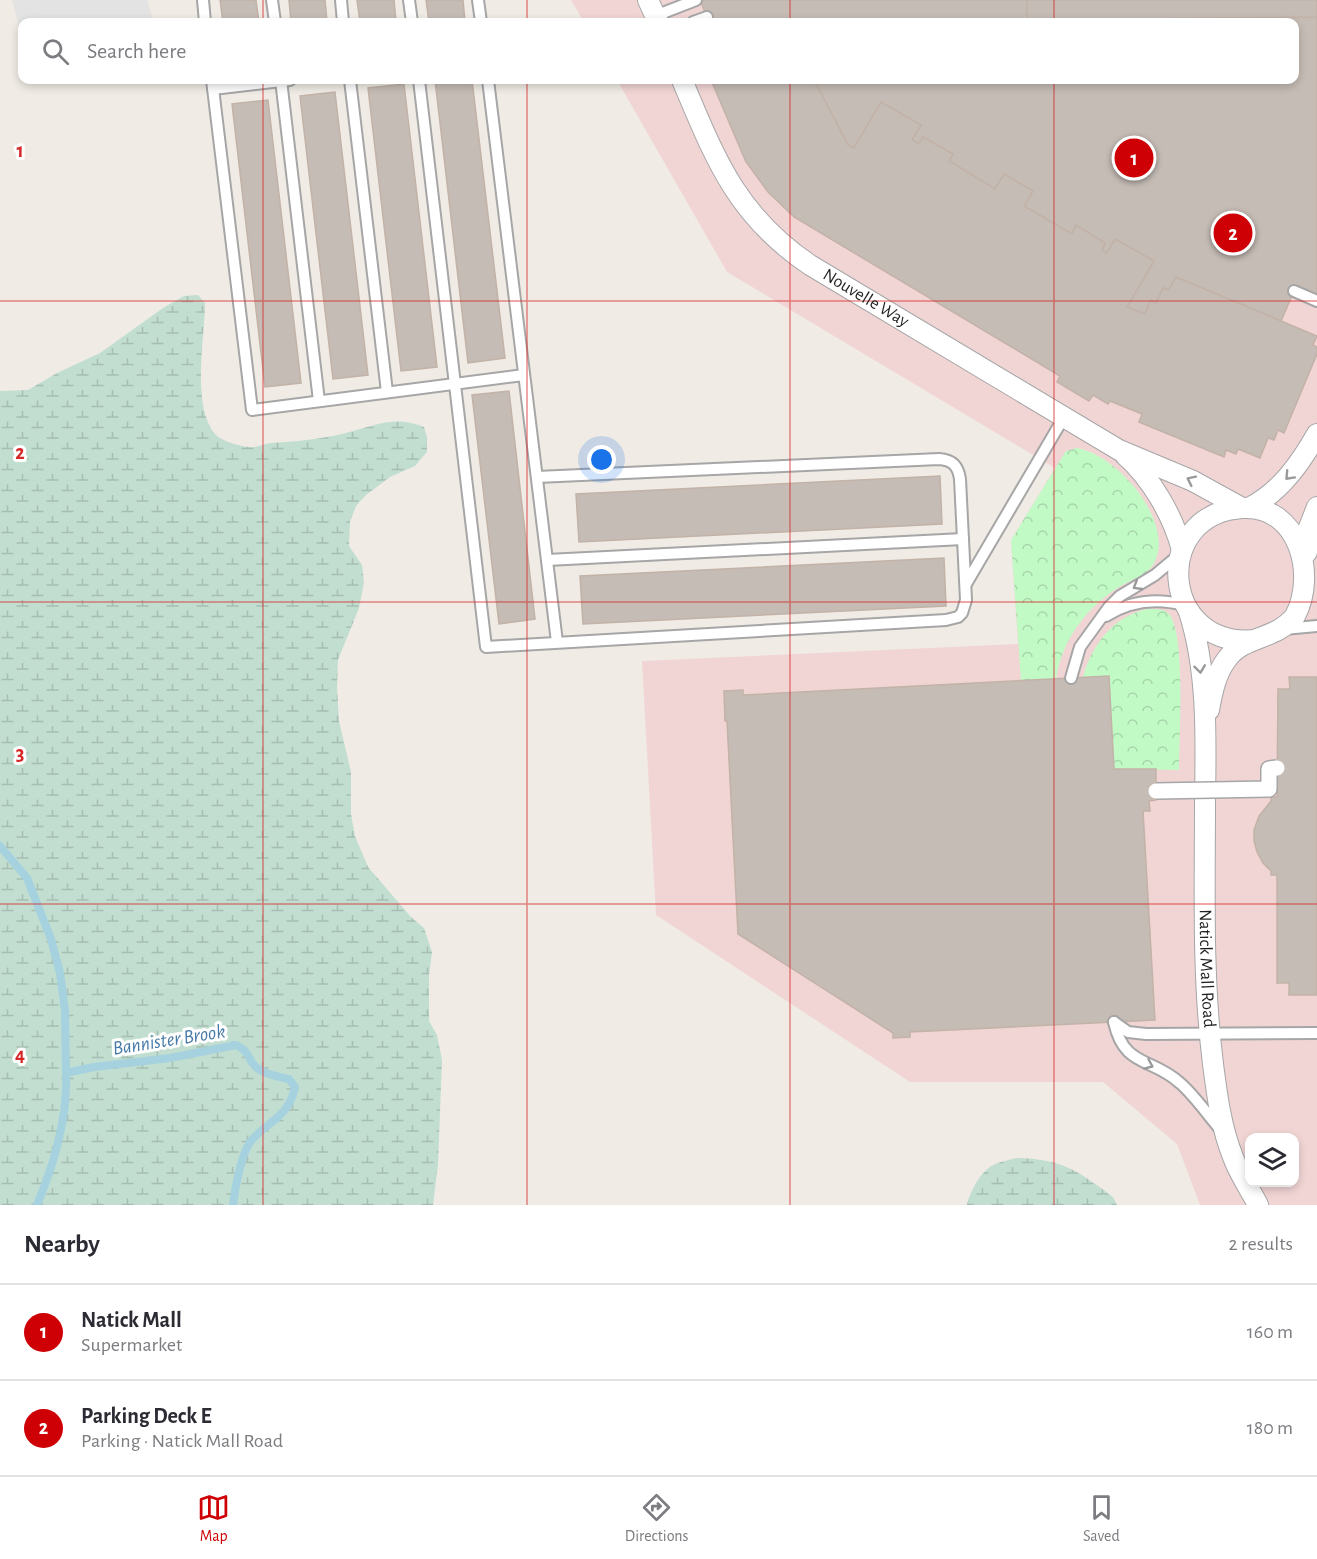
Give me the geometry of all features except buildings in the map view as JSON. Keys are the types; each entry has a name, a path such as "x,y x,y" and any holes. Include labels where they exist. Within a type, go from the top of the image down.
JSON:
{"street":[{"name":"Nouvelle Way","path":"684,84 709,145 728,181 754,217 779,242 810,265 1119,450 1193,481 1246,508"},
{"path":"1246,508 1264,499 1287,478 1301,462 1317,434"},
{"name":"Nouvelle Way","path":"1119,450 1137,467 1160,499 1174,526 1181,552"},
{"name":"Natick Mall Road","path":"1206,735 1212,694 1222,666 1236,649 1276,633 1287,625 1302,607 1311,569 1308,530 1317,507"},
{"path":"1181,552 1191,535 1210,517 1225,510 1246,508 1274,515 1287,524 1300,538 1311,569"},
{"name":"Natick Mall Road","path":"1181,552 1178,582 1197,649 1206,735 1204,944 1210,1032 1218,1097 1226,1136 1237,1167 1259,1202"},
{"name":"Natick Mall Road","path":"1186,608 1203,627 1221,637 1242,641 1255,640"},
{"path":"1156,791 1269,789 1269,769 1277,768"}],"lane":[{"path":"203,0 205,18"},
{"path":"272,0 274,18"},
{"path":"341,0 343,18"},
{"path":"410,0 412,18"},
{"path":"478,0 480,18"},
{"path":"654,13 696,0"},
{"path":"213,84 252,410 524,375"},
{"path":"284,84 319,401"},
{"path":"350,84 387,392"},
{"path":"419,84 486,647 953,619 962,614 965,608 966,584 959,472 955,464 945,459 537,477"},
{"path":"488,84 557,642"},
{"path":"1294,291 1317,301"},
{"path":"966,584 1064,417"},
{"path":"547,560 963,539"},
{"path":"1071,678 1080,647 1098,621 1120,596 1155,575 1181,552"},
{"path":"1098,621 1113,612 1138,603 1156,601 1186,608"},
{"path":"1276,633 1296,627 1317,626"},
{"path":"1226,1136 1179,1082 1166,1072 1137,1059 1126,1050 1119,1040 1114,1022 1122,1029 1134,1033 1317,1033"}],"shaded area":[{"path":"12,0 147,0 152,18 18,18 18,23"},
{"path":"571,0 1317,0 1317,1205 1200,1205 1177,1144 1103,1082 910,1082 656,915 642,661 1018,644 1011,540 1055,468 727,272 619,84 1299,84 1299,18 582,18"}],"green space":[{"path":"198,295 205,303 201,371 203,406 215,434 221,439 240,446 254,447 323,438 396,422 424,427 427,437 427,452 415,466 390,477 366,495 356,506 350,522 349,546 362,565 364,582 359,608 338,660 337,688 339,721 351,772 351,814 355,836 368,867 411,917 424,928 432,952 429,976 429,1021 437,1035 442,1060 438,1165 433,1205 0,1205 0,391 28,390 57,373 100,353 163,308 184,296"},
{"path":"1077,448 1110,463 1136,489 1156,525 1159,546 1157,556 1153,565 1146,572 1107,595 1086,615 1070,638 1056,679 1021,681 1011,540 1066,451"},
{"path":"1147,609 1159,609 1169,614 1178,642 1180,664 1179,770 1114,769 1109,676 1083,677 1092,654 1105,634 1124,618"},
{"path":"1016,1158 1046,1161 1079,1173 1113,1197 1117,1205 967,1205 973,1188 988,1168"}],"waterway":[{"path":"0,846 27,878 51,939 60,973 65,1010 66,1073"},
{"name":"Bannister Brook","path":"37,1205 59,1140 65,1107 66,1073 94,1067 170,1058 236,1045 244,1050 259,1069 271,1075 289,1079 295,1087 283,1112 247,1147 239,1171 233,1205"}],"place":[{"name":"Natick Mall","path":"1134,158"},
{"name":"Parking Deck E","path":"1233,233"}]}
